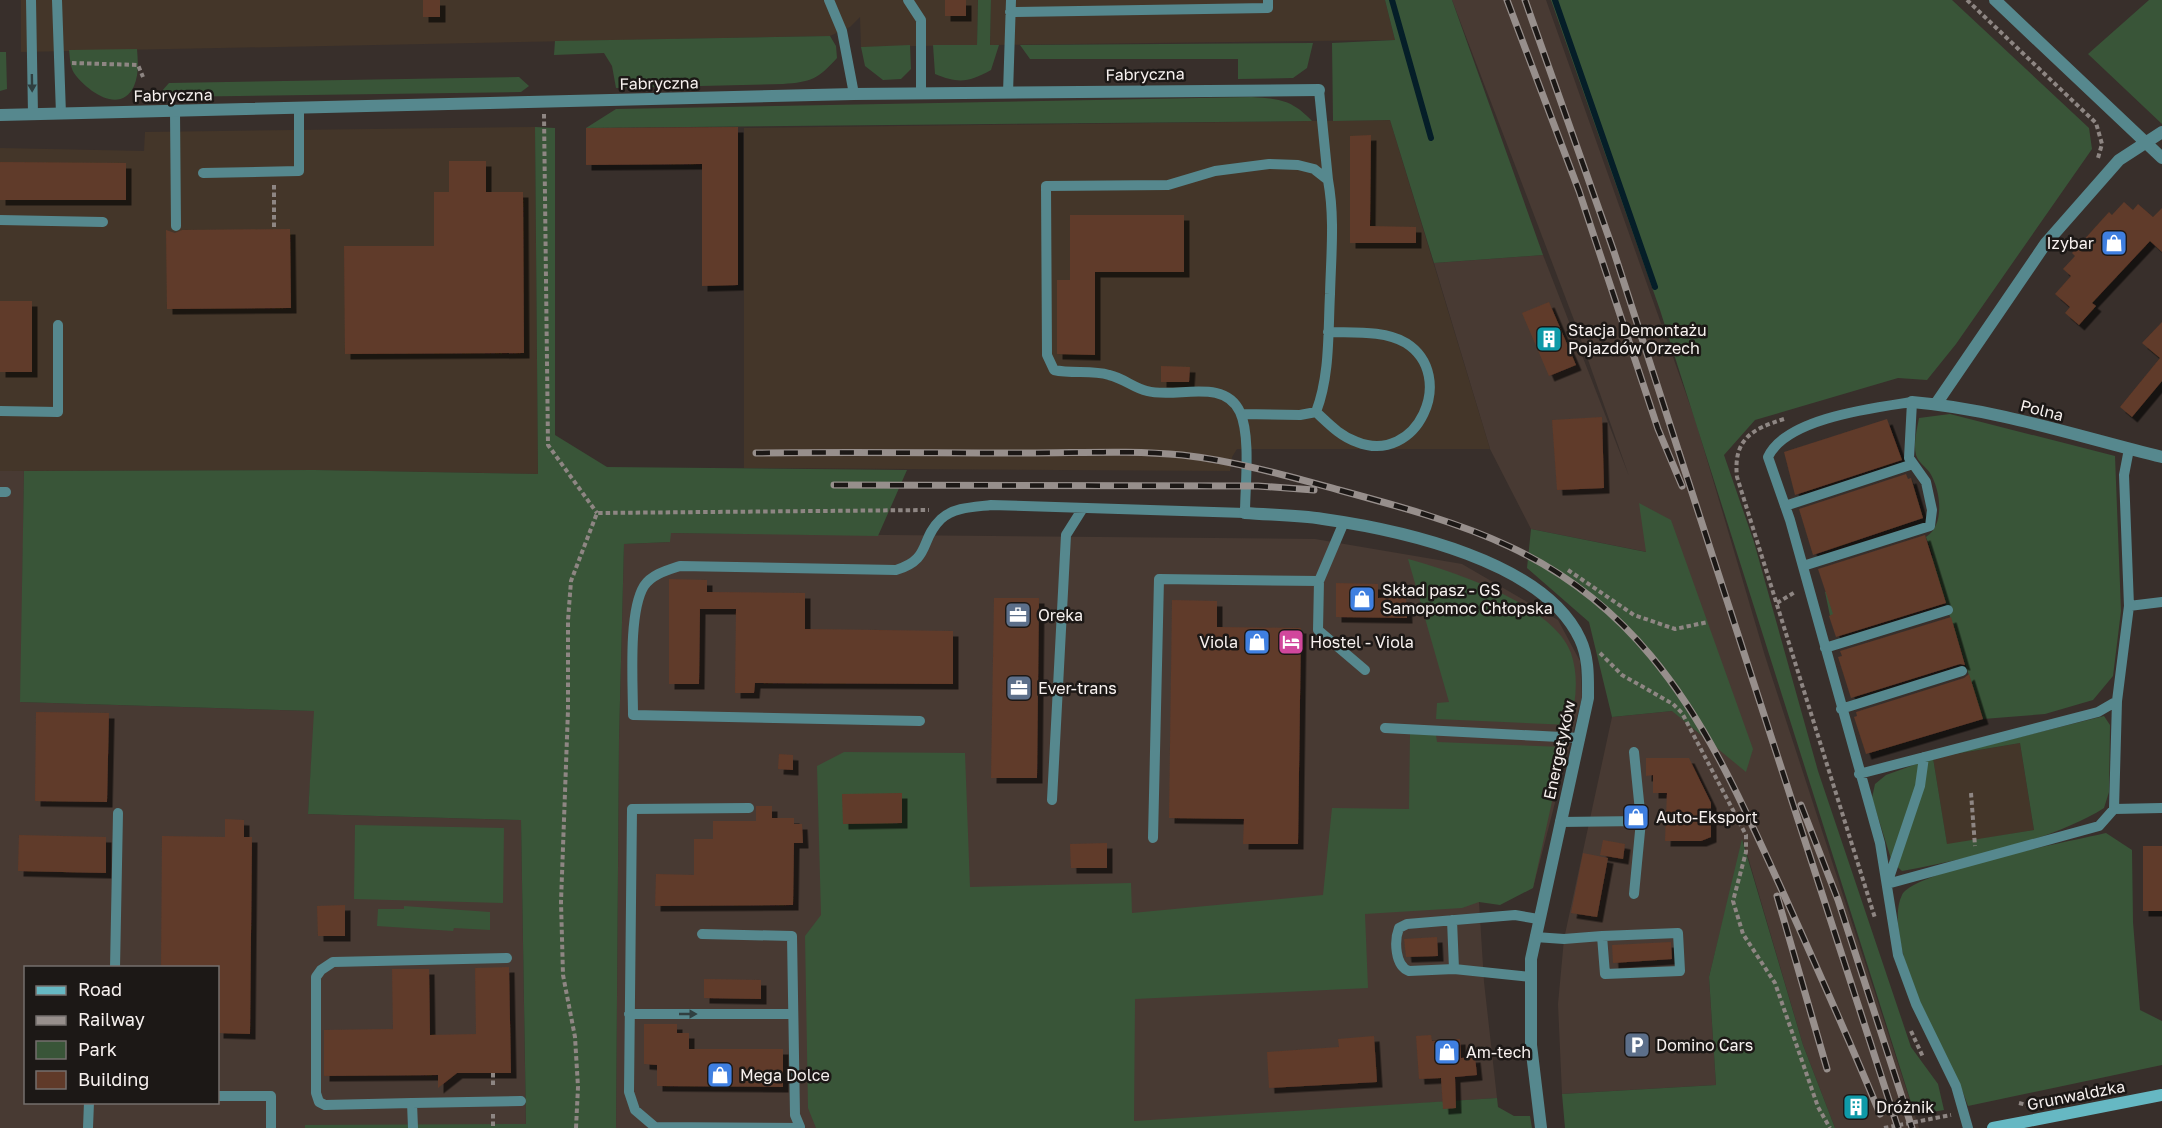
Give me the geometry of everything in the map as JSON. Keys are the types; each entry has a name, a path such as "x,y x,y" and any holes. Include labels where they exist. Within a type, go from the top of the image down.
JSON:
{"main road":[{"name":"Grunwaldzka","path":"1996,1128 2162,1095"}],"street":[{"path":"1995,0 2162,158"},
{"name":"Fabryczna","path":"0,115 855,94 1319,90"},
{"path":"1936,404 2046,243 2119,160 2162,132"},
{"name":"Polna","path":"1912,402 1936,404 2006,418 2162,457"},
{"name":"Energetyków","path":"1245,513 1344,522 1442,546 1484,562 1531,585 1560,608 1581,642 1588,679 1588,698 1538,918 1530,977 1531,1045 1541,1128"}],"lane":[{"path":"57,0 61,114"},
{"path":"829,0 842,31 855,94"},
{"path":"908,0 921,21 921,94"},
{"path":"1008,93 1010,6 1268,8 1268,0"},
{"path":"31,1 33,114"},
{"path":"1316,412 1323,395 1328,332 1332,205 1319,90"},
{"path":"203,173 299,171 299,108"},
{"path":"175,112 177,226"},
{"path":"920,721 633,715 636,605 645,584 659,573 680,566 896,570 911,565 924,552 927,536 942,518 959,510 991,505 1245,513 1245,449 1242,414 1235,404 1224,396 1210,392 1147,391 1107,374 1054,370 1047,355 1046,186 1168,185 1215,171 1269,164 1314,168 1328,180"},
{"path":"0,220 103,222"},
{"path":"0,411 58,412 58,326"},
{"path":"1316,412 1341,435 1358,443 1383,445 1402,440 1415,431 1430,397 1429,375 1422,357 1404,342 1380,335 1328,332"},
{"path":"1803,566 1930,526 1932,510 1926,482 1913,464 1908,449 1912,402 1848,413 1820,422 1773,447 1768,457 1803,566 1880,843 1897,949 1906,980 1956,1086 1968,1128"},
{"path":"1242,414 1300,415 1316,412"},
{"path":"1887,884 2099,826 2114,809 2117,701 2129,606 2124,475 2129,449"},
{"path":"1785,506 1913,464"},
{"path":"1052,800 1066,535 1083,508"},
{"path":"1344,522 1319,581 1318,630 1365,670"},
{"path":"1153,838 1159,579 1319,581"},
{"path":"2129,606 2162,602"},
{"path":"1825,648 1948,610"},
{"path":"1841,709 1962,671"},
{"path":"1859,774 2098,712 2117,701"},
{"path":"1384,728 1580,738"},
{"path":"1634,752 1641,821 1634,894"},
{"path":"1887,884 1920,786 1924,757"},
{"path":"702,934 792,936 795,1115 800,1128 655,1127 636,1110 629,1092 632,809 749,808"},
{"path":"2114,809 2162,808"},
{"path":"115,966 118,813"},
{"path":"1560,822 1641,821"},
{"path":"1530,977 1454,969 1409,971 1402,969 1398,963 1397,935 1399,928 1407,924 1515,915 1538,918"},
{"path":"1452,920 1454,969"},
{"path":"1535,937 1564,939 1602,936 1678,933 1680,971 1605,974 1602,936"},
{"path":"507,958 333,962 321,970 316,977 314,1026 316,1093 319,1102 325,1105 521,1101"},
{"path":"629,1014 792,1014"},
{"path":"219,1096 271,1096 271,1128"},
{"path":"412,1103 413,1128"},
{"path":"88,1128 89,1104"}],"path":[{"path":"71,63 138,65 143,77"},
{"path":"542,102 545,122 548,445 597,513"},
{"path":"274,172 274,230"},
{"path":"1568,570 1634,615 1675,629 1708,622"},
{"path":"1777,603 1808,584"},
{"path":"1581,642 1606,656 1622,675 1673,704 1682,713 1746,835 1746,852 1733,901 1743,934 1775,983 1818,1107 1830,1128"},
{"path":"1971,793 1975,840"},
{"path":"1884,1128 1954,1114"}],"shaded area":[{"path":"21,0 978,0 977,45 861,47 860,17 850,27 830,36 21,52"},
{"path":"991,0 1385,0 1395,40 990,45"},
{"path":"1452,0 1546,0 1695,419 1765,656 1919,1128 1835,1128 1803,1045 1743,840 1709,977 1716,1085 1562,1094 1558,1004 1564,939 1612,717 1672,711 1647,552 1531,529 1490,449 1434,263 1543,255 1629,476 1574,320"},
{"path":"1390,120 1490,449 1237,449 1232,457 1230,471 744,468 744,128"},
{"path":"535,127 538,474 314,470 0,471 0,148 144,151 145,132"},
{"path":"0,471 24,471 21,702 315,711 308,814 521,820 526,1128 0,1128"},
{"path":"670,533 1315,539 1462,564 1558,620 1580,661 1582,698 1533,888 1479,902 1484,982 1497,1098 1064,1128 616,1128 619,739 624,544 669,542"},
{"path":"2020,743 2034,830 1947,845 1933,758"}],"green space":[{"path":"978,0 991,0 990,45 999,45 991,70 964,80 935,74 933,45 977,45"},
{"path":"1385,0 1452,0 1543,255 1434,263 1390,120 1333,121 1332,43 1395,40"},
{"path":"1551,0 1952,0 2089,128 2092,149 1956,344 1927,380 1898,378 1755,420 1724,455 1754,542 1818,771 1911,1047 1938,1084 1944,1110 1915,1115 1660,310"},
{"path":"2149,0 2162,0 2162,124 2088,54"},
{"path":"830,36 836,46 837,58 813,78 783,84 616,88 612,66 604,53 554,55 555,41"},
{"path":"1313,43 1307,68 1293,78 1238,79 1238,59 1030,59 1020,45"},
{"path":"910,45 911,69 901,79 883,80 865,66 861,47"},
{"path":"137,49 136,82 128,95 112,100 103,97 79,80 72,68 69,50"},
{"path":"0,52 6,52 7,89 0,91"},
{"path":"519,77 529,86 521,92 169,97 161,92 169,83"},
{"path":"1252,97 1285,102 1312,121 586,128 616,109"},
{"path":"535,127 555,128 555,435 607,467 907,470 878,536 671,533 670,542 624,544 619,739 616,1128 305,1128 305,1125 526,1124 521,820 308,814 314,711 20,702 24,471 314,470 538,474"},
{"path":"1950,414 2115,456 2121,611 2113,676 2093,700 2045,714 1983,719 1944,598 1830,616 1825,592 1933,556 1926,537 1932,532 1939,516 1939,498 1934,480 1916,455 1916,436 1919,418"},
{"path":"1639,503 1671,520 1753,749 1746,772 1672,711 1612,717 1589,622 1527,568 1531,529 1646,552"},
{"path":"1408,559 1475,581 1524,605 1545,620 1561,636 1571,653 1576,680 1570,725 1436,719 1437,703 1449,702"},
{"path":"2104,716 2110,725 2109,792 2104,808 2059,830 2007,847 1902,871 1892,862 1872,798 1875,784 1886,775 1933,758 1947,844 2034,830 2020,743 1949,755"},
{"path":"1410,734 1436,735 1437,742 1564,747 1533,888 1500,905 1479,902 1462,908 1365,914 1368,988 1135,999 1134,1121 1497,1098 1498,1107 1514,1116 1530,1116 1532,1128 816,1128 808,1108 805,936 821,915 817,766 844,752 965,753 970,887 1131,883 1132,913 1323,895 1332,808 1409,809"},
{"path":"355,825 504,828 503,903 354,899"},
{"path":"2106,833 2132,850 2133,922 2140,1010 2162,1021 2162,1065 1968,1106 1910,978 1899,933 1899,906 1902,895 1913,886 1934,876 1963,867"},
{"path":"1742,839 1803,1045 1835,1128 1565,1128 1562,1094 1716,1085 1709,977"},
{"path":"404,906 490,912 490,930 454,928 453,931 377,926 378,909 404,909"}],"building":[{"path":"423,0 440,0 440,17 423,17"},
{"path":"945,0 966,0 966,16 945,16"},
{"path":"738,127 738,285 702,286 702,164 586,165 586,128"},
{"path":"1371,135 1370,226 1416,227 1416,243 1350,243 1350,136"},
{"path":"449,161 486,161 486,192 523,192 524,353 345,354 344,246 434,246 434,192 449,192"},
{"path":"0,162 126,163 126,200 0,200"},
{"path":"2124,202 2133,210 2138,204 2153,217 2162,208 2162,252 2150,241 2092,303 2096,306 2079,325 2065,313 2070,307 2055,294 2071,276 2063,269 2075,256 2072,253 2109,212 2112,215"},
{"path":"1070,215 1184,215 1184,272 1095,272 1095,355 1057,354 1057,280 1070,280"},
{"path":"290,229 291,308 167,309 166,230 175,233 182,230"},
{"path":"0,301 32,301 32,372 0,372"},
{"name":"Stacja Demontażu Pojazdów Orzech","path":"1549,302 1576,365 1549,376 1522,313"},
{"path":"2162,322 2162,381 2132,417 2120,407 2160,358 2142,343"},
{"path":"1161,366 1190,367 1189,382 1161,382"},
{"path":"1602,417 1604,488 1557,490 1552,420"},
{"path":"1887,419 1902,460 1795,495 1784,452"},
{"path":"1906,474 1908,479 1911,478 1923,518 1813,555 1799,509"},
{"path":"1925,535 1946,603 1836,637 1829,616 1833,614 1818,569"},
{"path":"669,579 707,580 707,592 805,593 805,629 953,631 953,684 755,683 754,693 735,693 736,609 700,609 699,684 669,684"},
{"path":"1336,583 1378,584 1378,598 1406,597 1407,618 1336,617"},
{"path":"994,598 1039,598 1037,778 991,778"},
{"path":"1172,600 1217,601 1217,627 1301,628 1298,844 1243,844 1244,819 1169,818"},
{"path":"1951,617 1965,665 1960,664 1851,698 1838,657 1842,656 1840,651"},
{"path":"1969,674 1983,719 1866,754 1854,717 1857,716 1856,712 1964,678"},
{"path":"36,712 109,713 107,802 35,801"},
{"path":"779,754 793,755 793,770 778,769"},
{"path":"1646,758 1689,758 1711,803 1711,837 1701,841 1665,841 1667,793 1653,793 1653,775 1646,776"},
{"path":"902,793 902,823 843,824 842,794"},
{"path":"756,806 772,806 772,818 794,818 794,824 802,824 803,843 794,843 793,905 655,906 656,874 694,875 694,839 713,839 713,821 756,821"},
{"path":"225,819 244,820 244,837 252,837 250,1034 219,1033 219,966 161,966 162,836 225,837"},
{"path":"19,835 106,837 106,873 18,871"},
{"path":"1603,840 1625,844 1623,859 1600,855"},
{"path":"1107,843 1107,868 1071,868 1070,844"},
{"path":"2143,846 2162,846 2162,911 2143,911"},
{"path":"1583,853 1608,858 1597,917 1571,913"},
{"path":"345,905 345,936 318,936 317,906"},
{"path":"1437,937 1438,956 1406,957 1404,939"},
{"path":"1671,942 1672,959 1613,963 1612,945"},
{"path":"509,967 511,1073 457,1073 438,1088 438,1075 324,1076 324,1030 393,1029 392,969 429,969 430,1035 476,1034 475,968"},
{"path":"704,979 761,980 761,999 704,998"},
{"name":"Mega Dolce","path":"644,1024 677,1024 677,1033 689,1033 689,1049 783,1049 783,1087 657,1086 657,1065 644,1064"},
{"path":"1431,1035 1432,1041 1460,1039 1461,1058 1475,1057 1477,1075 1455,1077 1456,1108 1443,1109 1441,1078 1419,1079 1416,1036"},
{"path":"1374,1036 1377,1082 1269,1088 1267,1052 1339,1047 1338,1039"}],"waterway":[{"path":"1392,0 1431,138"},
{"path":"1555,0 1655,287"}],"railway":[{"path":"1507,0 1579,191 1658,429 1682,486"},
{"path":"1525,0 1614,252 1898,1128"},
{"path":"756,453 1124,452 1182,455 1281,474 1428,516 1509,546 1547,566 1583,591 1618,620 1651,656 1692,712 1710,742 1757,835 1880,1114"},
{"path":"834,485 1258,486 1314,490"},
{"path":"1801,805 1838,900 1912,1128"},
{"path":"1777,896 1827,1069"}],"place":[{"name":"Izybar","path":"2114,243"},
{"name":"Stacja Demontażu Pojazdów Orzech","path":"1549,339"},
{"name":"Skład pasz - GS Samopomoc Chłopska","path":"1362,599"},
{"name":"Oreka","path":"1018,615"},
{"name":"Viola","path":"1257,642"},
{"name":"Hostel - Viola","path":"1291,642"},
{"name":"Ever-trans","path":"1019,688"},
{"name":"Auto-Eksport","path":"1636,817"},
{"name":"Domino Cars","path":"1637,1045"},
{"name":"Am-tech","path":"1447,1052"},
{"name":"Mega Dolce","path":"720,1075"},
{"name":"Dróżnik","path":"1856,1107"}]}
